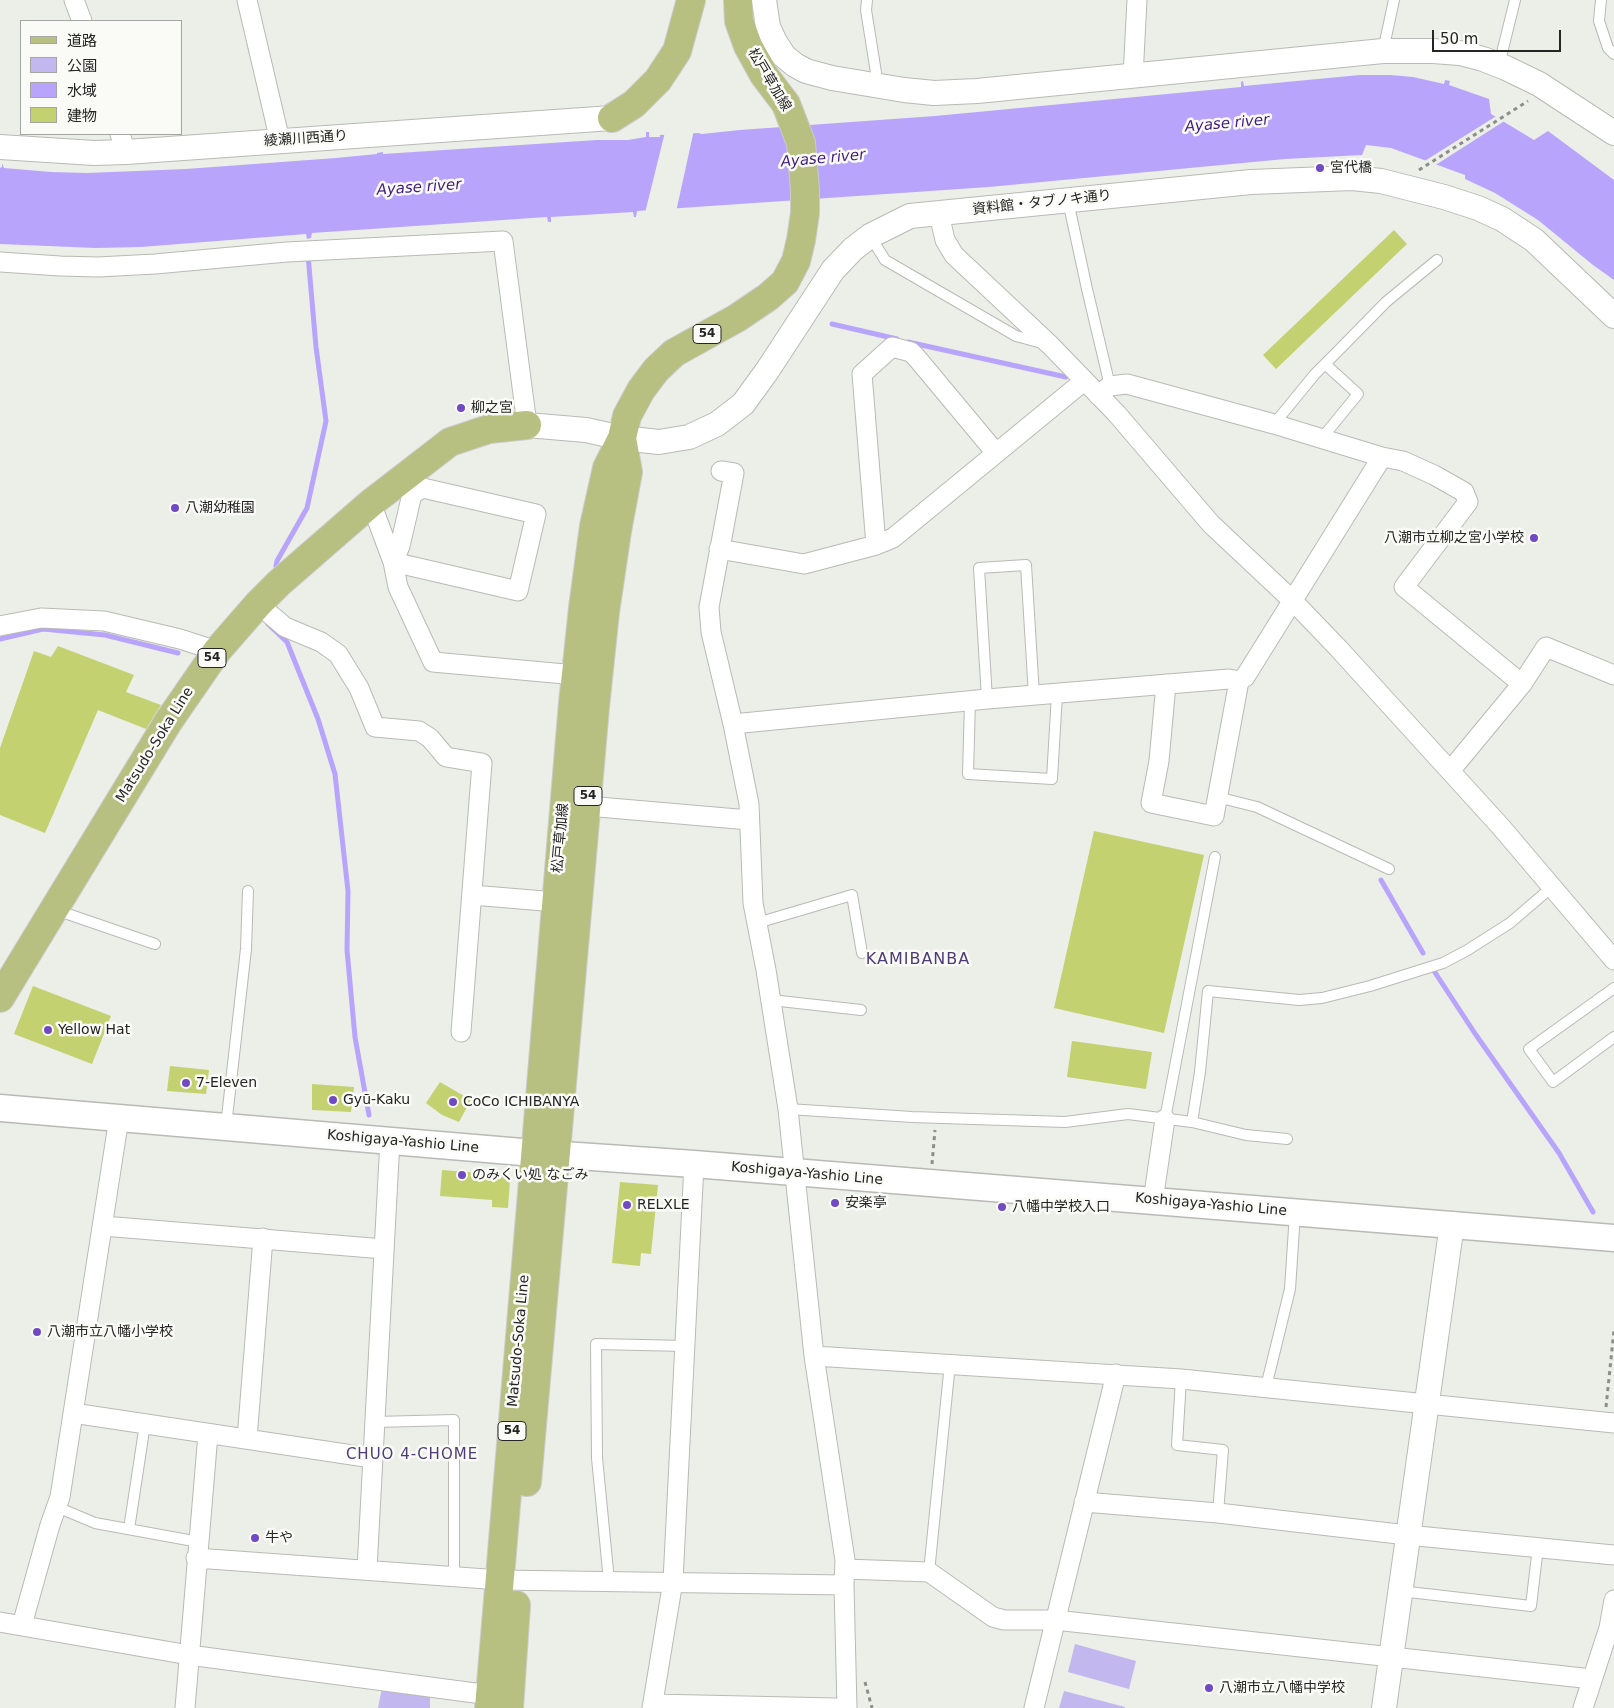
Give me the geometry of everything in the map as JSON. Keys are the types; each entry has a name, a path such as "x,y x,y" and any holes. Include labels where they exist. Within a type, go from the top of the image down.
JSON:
{"main road":[{"path":"612,118 634,104 658,80 676,51 690,0"},
{"name":"松戸草加線","path":"545,1154 556,902 576,675 594,526 607,468 622,438 627,416 641,390 656,370 674,353 737,318 768,297 785,282 796,261 801,240 805,213 805,190 801,143 786,104 764,75 748,46 739,21 738,0"},
{"name":"Matsudo-Soka Line","path":"0,998 168,722 217,651 258,604 278,583 371,503 450,442 489,429 528,424"},
{"name":"松戸草加線","path":"545,1154 587,806 605,612 628,472 622,438"},
{"name":"Koshigaya-Yashio Line","path":"0,1108 545,1154 694,1164 1614,1238"},
{"name":"Matsudo-Soka Line","path":"496,1704 509,1579 545,1154"}],"street":[{"path":"74,0 82,20"},
{"path":"248,0 280,141"},
{"path":"764,0 768,27 771,34 784,56 795,65 819,75 878,86 918,92 952,92 1133,77 1384,51 1433,51 1460,53 1499,65 1539,84 1614,133"},
{"path":"1133,77 1137,0"},
{"name":"綾瀬川西通り","path":"0,147 94,152 123,143 280,141 612,118"},
{"name":"資料館・タブノキ通り","path":"528,424 586,430 622,438 659,442 689,437 717,424 743,404 767,371 833,270 853,249 870,236 910,216 1068,200 1251,182 1352,178 1389,183 1478,208 1520,230 1534,240 1614,316"},
{"path":"939,214 945,240 954,255 1050,345 1084,381 1104,391 1123,421 1211,524 1293,601 1339,648 1501,827 1614,960"},
{"path":"0,262 98,267 155,264 287,252 503,241 528,424"},
{"path":"876,545 862,374 892,347 911,352 916,356 996,453"},
{"path":"720,549 804,564 876,545 893,538 1084,381"},
{"path":"1104,391 1127,384 1274,424 1410,465 1434,475 1464,492 1468,502 1404,587 1522,684"},
{"path":"1166,684 1159,761 1151,803 1214,816 1239,681 1245,676 1293,601 1382,457"},
{"path":"722,471 734,473 709,607 711,632 733,724 749,804 753,903 788,1109 793,1173 814,1356 845,1577 847,1708"},
{"path":"423,488 536,514 518,591 393,562 400,546 412,494 423,488"},
{"path":"371,503 393,562 398,587 433,662 576,675"},
{"path":"258,604 285,627 321,642 338,654 359,688 375,727 419,731 430,738 446,757 482,763 461,1032"},
{"path":"0,626 41,618 104,621 180,639 217,651"},
{"path":"1450,771 1522,684 1546,647 1614,674"},
{"path":"733,724 1034,695 1229,679 1239,681"},
{"path":"587,806 749,820"},
{"path":"472,895 556,902"},
{"path":"22,1625 50,1525 60,1497 119,1118"},
{"path":"1153,1201 1165,1119"},
{"path":"367,1569 390,1140"},
{"path":"694,1164 673,1581 652,1706 836,1708"},
{"path":"1384,1708 1452,1224"},
{"path":"103,1226 384,1249"},
{"path":"247,1439 263,1238"},
{"path":"814,1356 1181,1378 1609,1423"},
{"path":"1034,1708 1116,1374"},
{"path":"73,1413 372,1458"},
{"path":"185,1708 208,1434"},
{"path":"1084,1502 1218,1513 1407,1535 1614,1555"},
{"path":"198,1550 367,1569 509,1579 673,1581 845,1577 929,1572 993,1617 1004,1620 1055,1620 1592,1679"},
{"path":"1583,1708 1609,1628 1614,1600"},
{"path":"0,1622 189,1655 496,1704"}],"lane":[{"path":"867,0 866,10 878,86"},
{"path":"1384,51 1394,0"},
{"path":"1499,65 1515,0"},
{"path":"1601,0 1599,21 1608,48 1614,54"},
{"path":"1068,200 1087,289 1104,391"},
{"path":"870,236 884,260 1016,336 1050,345"},
{"path":"1274,424 1325,364 1386,302 1437,260"},
{"path":"1322,438 1358,394 1325,364"},
{"path":"1034,695 1026,565 979,568 978,700 968,774 1052,779 1057,694"},
{"path":"1217,797 1257,807 1389,869"},
{"path":"1165,1119 1215,857"},
{"path":"1192,1122 1200,1072 1208,991 1298,1000 1322,998 1370,986 1443,962 1466,951 1510,923 1552,887"},
{"path":"226,1127 246,949 248,891"},
{"path":"757,922 852,895 862,953"},
{"path":"55,910 155,944"},
{"path":"1614,988 1529,1049 1553,1082 1614,1037"},
{"path":"771,1000 860,1010"},
{"path":"788,1109 937,1118 1065,1122 1128,1114 1192,1122 1246,1135 1287,1139"},
{"path":"1266,1387 1290,1289 1295,1212"},
{"path":"610,1581 597,1458 596,1344 686,1346"},
{"path":"929,1572 950,1363"},
{"path":"1181,1378 1177,1445 1223,1450 1218,1513"},
{"path":"375,1422 454,1420 454,1576"},
{"path":"128,1529 145,1424"},
{"path":"57,1507 95,1523 128,1529 198,1550"},
{"path":"1400,1591 1531,1606 1538,1547"}],"path":[{"path":"1418,170 1517,108"},
{"path":"932,1159 937,1118"},
{"path":"1609,1423 1614,1330"}],"green space":[{"path":"1075,1644 1136,1661 1129,1689 1068,1672"},
{"path":"382,1688 430,1694 430,1708 378,1708"},
{"path":"1064,1691 1125,1707 1125,1708 1059,1708"}],"water":[{"name":"Ayase river","path":"1360,75 1413,77 1444,84 1445,80 1450,81 1449,85 1489,99 1491,114 1534,140 1548,131 1614,180 1614,280 1538,220 1495,193 1465,179 1465,175 1391,148 1366,145 1362,155 1285,159 989,187 637,211 636,217 634,217 633,212 551,217 551,222 548,222 547,217 312,233 311,238 307,239 306,234 141,247 95,248 0,244 0,168 2,163 4,168 51,172 87,173 186,169 336,158 383,152 383,154 597,140 628,140 646,137 646,132 649,132 649,137 660,137 660,135 702,134 935,116 1241,87 1241,82 1243,81 1244,86"}],"pier":[{"name":"宮代橋","path":"1498,115 1506,120 1434,166 1423,162"},
{"path":"694,130 676,212 645,213 665,132"}],"building":[{"path":"1394,230 1407,244 1276,369 1263,355"},
{"path":"58,646 134,675 126,692 161,705 146,729 98,710 45,833 0,815 0,748 34,651 51,657"},
{"path":"1094,831 1204,855 1164,1033 1054,1008"},
{"path":"33,986 111,1016 92,1064 14,1034"},
{"path":"1072,1041 1152,1052 1146,1089 1067,1077"},
{"path":"170,1066 209,1070 206,1094 167,1091"},
{"path":"440,1082 471,1100 459,1122 442,1115 426,1103"},
{"path":"312,1084 354,1087 351,1112 312,1110"},
{"path":"442,1170 505,1175 510,1180 508,1208 492,1207 492,1200 440,1196"},
{"path":"620,1182 658,1185 651,1254 641,1253 640,1266 612,1263"}],"waterway":[{"path":"276,566 307,508 326,421 316,347 308,255"},
{"path":"832,324 897,339"},
{"path":"908,342 1066,377"},
{"path":"268,624 287,642 318,719 335,774 348,891 347,950 355,1037 369,1115"},
{"path":"0,639 43,629 105,635 178,653"},
{"path":"1381,880 1423,953"},
{"path":"1434,971 1476,1035 1559,1153 1593,1212"}],"place":[{"name":"宮代橋","path":"1320,168"},
{"name":"柳之宮","path":"461,408"},
{"name":"八潮幼稚園","path":"175,508"},
{"name":"八潮市立柳之宮小学校","path":"1534,538"},
{"name":"Yellow Hat","path":"48,1030"},
{"name":"7-Eleven","path":"186,1083"},
{"name":"Gyū-Kaku","path":"333,1100"},
{"name":"CoCo ICHIBANYA","path":"453,1102"},
{"name":"のみくい処 なごみ","path":"462,1175"},
{"name":"安楽亭","path":"835,1203"},
{"name":"RELXLE","path":"627,1205"},
{"name":"八幡中学校入口","path":"1002,1207"},
{"name":"八潮市立八幡小学校","path":"37,1332"},
{"name":"牛や","path":"255,1538"},
{"name":"八潮市立八幡中学校","path":"1209,1688"}],"district":[{"name":"KAMIBANBA","path":"918,960"},
{"name":"CHUO 4-CHOME","path":"412,1455"}]}
